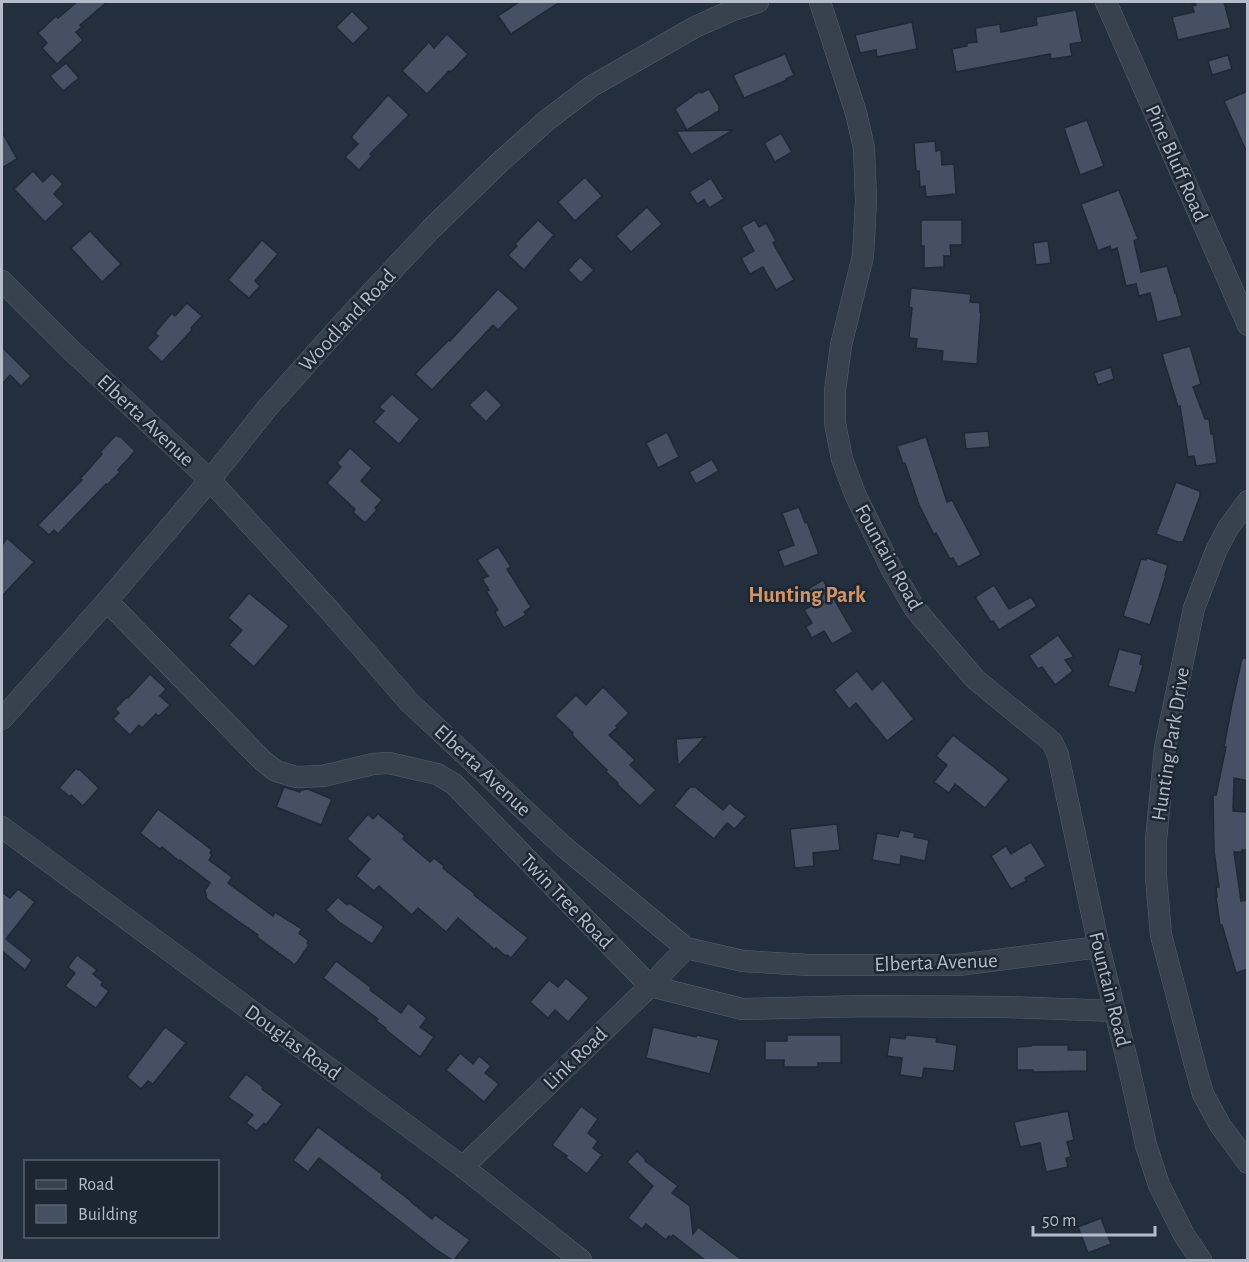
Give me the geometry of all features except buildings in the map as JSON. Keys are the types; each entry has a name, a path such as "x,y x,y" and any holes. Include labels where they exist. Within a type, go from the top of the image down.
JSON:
{"street":[{"name":"Woodland Road","path":"2,719 107,601 210,480 268,407 344,321 431,229 498,164 546,121 592,86 695,27 733,10 759,2"},
{"name":"Fountain Road","path":"820,2 856,113 864,148 866,201 863,256 841,345 835,391 835,423 842,459 865,515 891,568 915,609 975,680 1052,742 1058,755 1099,947 1146,1145 1159,1185 1184,1234 1201,1260"},
{"name":"Pine Bluff Road","path":"1106,2 1248,325"},
{"name":"Elberta Avenue","path":"2,281 72,351 210,480 410,702 563,846 686,948 743,961 808,965 958,965 1099,947"},
{"name":"Hunting Park Drive","path":"1248,501 1228,528 1216,551 1194,608 1165,748 1156,840 1156,877 1161,935 1203,1094 1220,1125 1248,1162"},
{"name":"Twin Tree Road","path":"107,601 262,760 276,771 296,777 323,776 373,764 389,763 438,774 454,784 650,986"},
{"name":"Douglas Road","path":"2,826 463,1167 581,1260"},
{"name":"Link Road","path":"463,1167 650,986 686,948"},
{"path":"650,986 742,1009 879,1006 1115,1011"}],"district":[{"name":"Hunting Park","path":"807,594"}]}
